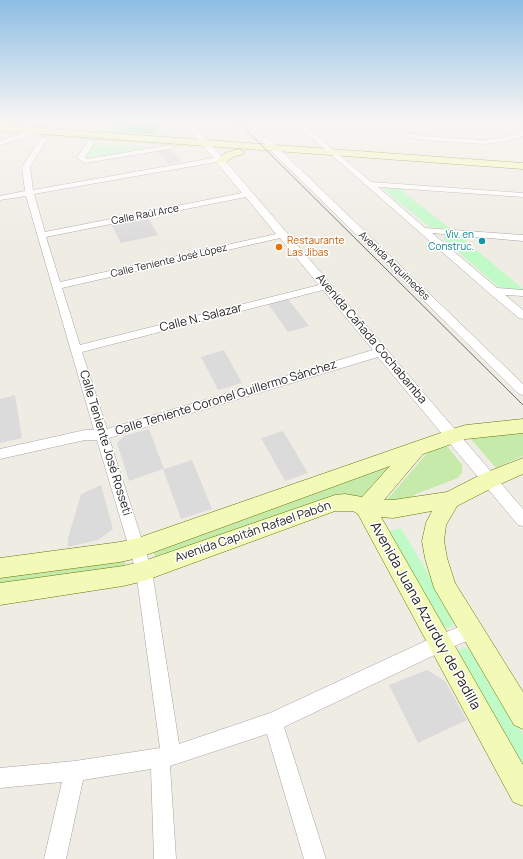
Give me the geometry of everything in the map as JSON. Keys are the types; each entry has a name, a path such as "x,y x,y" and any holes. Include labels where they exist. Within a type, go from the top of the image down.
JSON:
{"street":[{"name":"Calle Teniente José Rosseti","path":"28,162 26,167 28,193 144,570 165,758 165,859"},
{"path":"0,198 208,162"},
{"name":"Avenida Cañada Cochabamba","path":"222,162 523,520"},
{"name":"Avenida Arquímedes","path":"288,162 523,391"},
{"path":"344,162 523,316"},
{"path":"414,162 523,172"},
{"path":"456,162 523,166"},
{"path":"369,184 523,195"},
{"name":"Calle Raúl Arce","path":"42,235 248,194"},
{"path":"422,230 523,238"},
{"name":"Calle Teniente José López","path":"56,286 283,235"},
{"name":"Calle N. Salazar","path":"77,350 326,286"},
{"path":"493,291 523,293"},
{"name":"Calle Teniente Coronel Guillermo Sánchez","path":"0,454 85,435 102,435 381,352"},
{"name":"Avenida Capitán Rafael Pabón","path":"0,568 120,552 138,548 452,436 466,432 523,426"},
{"name":"Avenida Juana Azurduy de Padilla","path":"417,449 365,508 523,792"},
{"name":"Avenida Capitán Rafael Pabón","path":"0,594 123,576 335,503 356,503 365,508 393,509 450,500 489,480 523,466"},
{"path":"450,500 436,523 433,541 436,558 445,588 523,716"},
{"path":"0,778 75,771 165,758 273,722 440,643 471,631"},
{"path":"273,722 316,859"},
{"path":"55,859 75,771"}],"shaded area":[{"path":"147,216 158,235 121,243 111,224"},
{"path":"288,299 309,326 288,332 268,304"},
{"path":"224,350 242,383 218,390 201,357"},
{"path":"15,395 22,438 0,443 0,399"},
{"path":"149,429 164,469 192,460 212,509 181,519 163,469 129,481 117,443 124,436"},
{"path":"283,431 308,473 285,481 261,438"},
{"path":"101,485 113,529 98,540 68,547 68,538 81,494"},
{"path":"427,670 445,681 467,720 418,743 389,685"}],"green space":[{"path":"387,186 406,188 402,191 452,230 430,227 385,191"},
{"path":"445,235 464,236 462,238 523,289 523,291 502,288 496,285 444,239"},
{"path":"523,431 523,456 496,468 471,439"},
{"path":"447,446 462,465 462,472 458,478 416,494 405,503 386,501 429,451"},
{"path":"393,465 363,499 331,499 155,557 153,550"},
{"path":"401,528 454,620 454,624 451,627 447,628 442,626 388,531"},
{"path":"125,557 125,567 0,587 0,576"},
{"path":"463,647 473,650 523,734 523,770 458,656 459,650"}],"tram line":[{"path":"278,162 523,405"}],"place":[{"name":"Viv. en Construc.","path":"482,241"},
{"name":"Restaurante Las Jibas","path":"279,247"}]}
